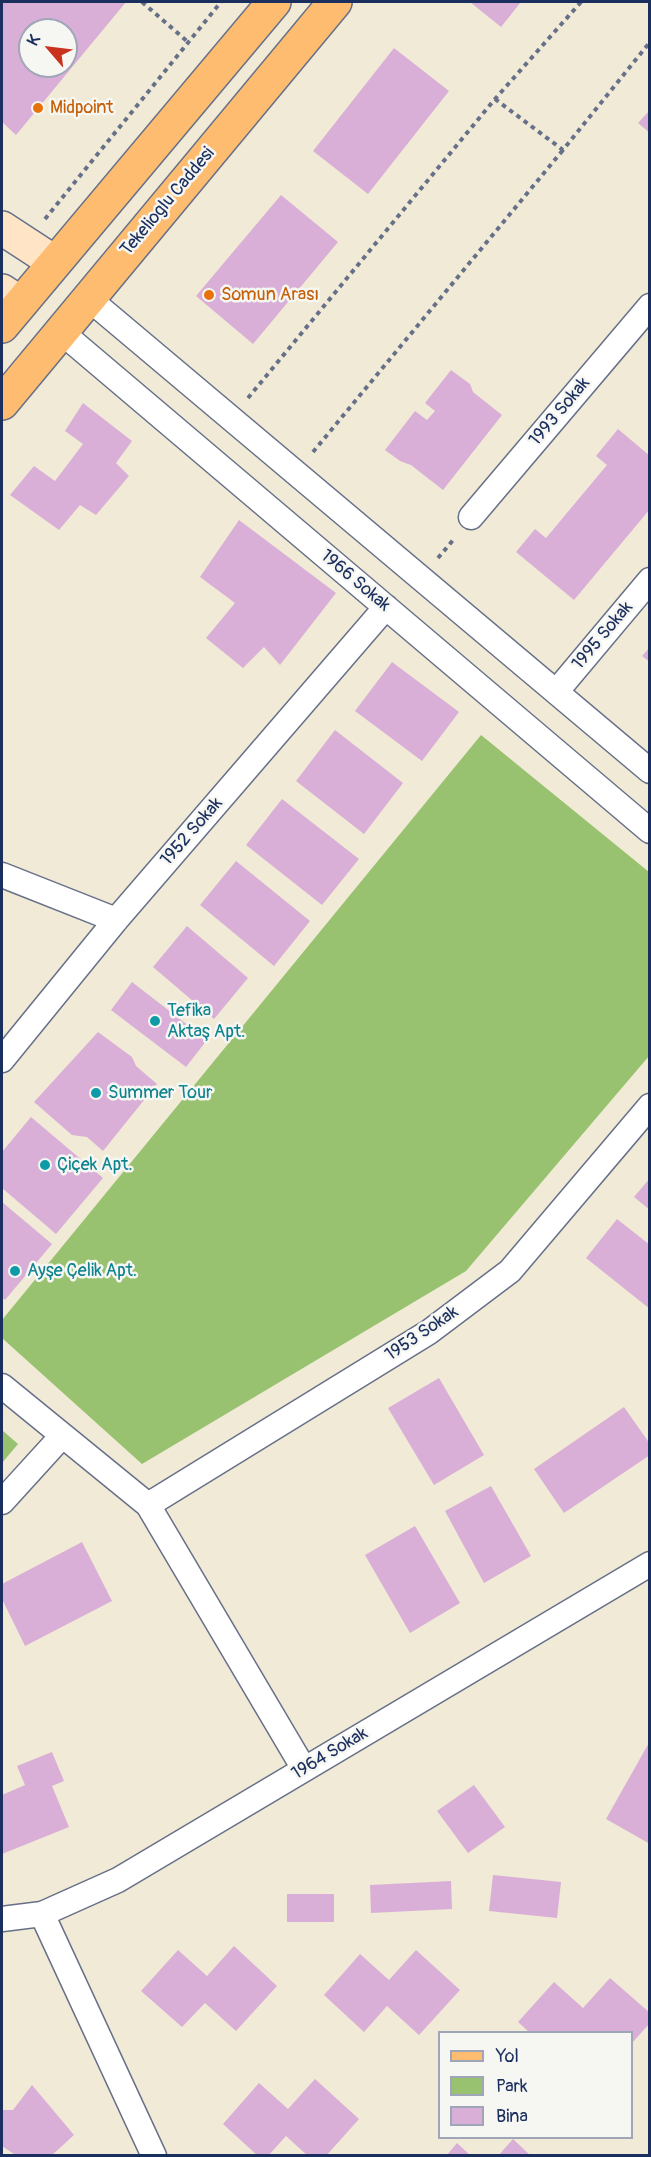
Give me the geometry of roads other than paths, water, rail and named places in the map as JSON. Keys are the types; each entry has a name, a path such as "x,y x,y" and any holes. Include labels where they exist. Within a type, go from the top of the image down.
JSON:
{"main road":[{"path":"8,307 54,262 274,2"},
{"name":"Tekelioglu Caddesi","path":"2,403 335,2"}],"street":[{"path":"13,235 54,262"},
{"path":"88,298 650,771"},
{"name":"1993 Sokak","path":"471,517 650,306"},
{"name":"1966 Sokak","path":"60,332 650,831"},
{"name":"1995 Sokak","path":"556,692 650,580"},
{"name":"1952 Sokak","path":"2,1060 116,920 386,608"},
{"path":"2,875 116,920"},
{"name":"1953 Sokak","path":"148,1505 429,1332 510,1271 650,1107"},
{"path":"2,1386 148,1505 304,1769"},
{"path":"2,1502 63,1436"},
{"name":"1964 Sokak","path":"2,1919 42,1914 118,1880 650,1564"},
{"path":"42,1914 154,2156"}],"place":[{"name":"Midpoint","path":"38,108"},
{"name":"Somun Arası","path":"209,295"},
{"name":"Tefika Aktaş Apt.","path":"155,1021"},
{"name":"Summer Tour","path":"96,1093"},
{"name":"Çiçek Apt.","path":"45,1165"},
{"name":"Ayşe Çelik Apt.","path":"15,1271"}]}
